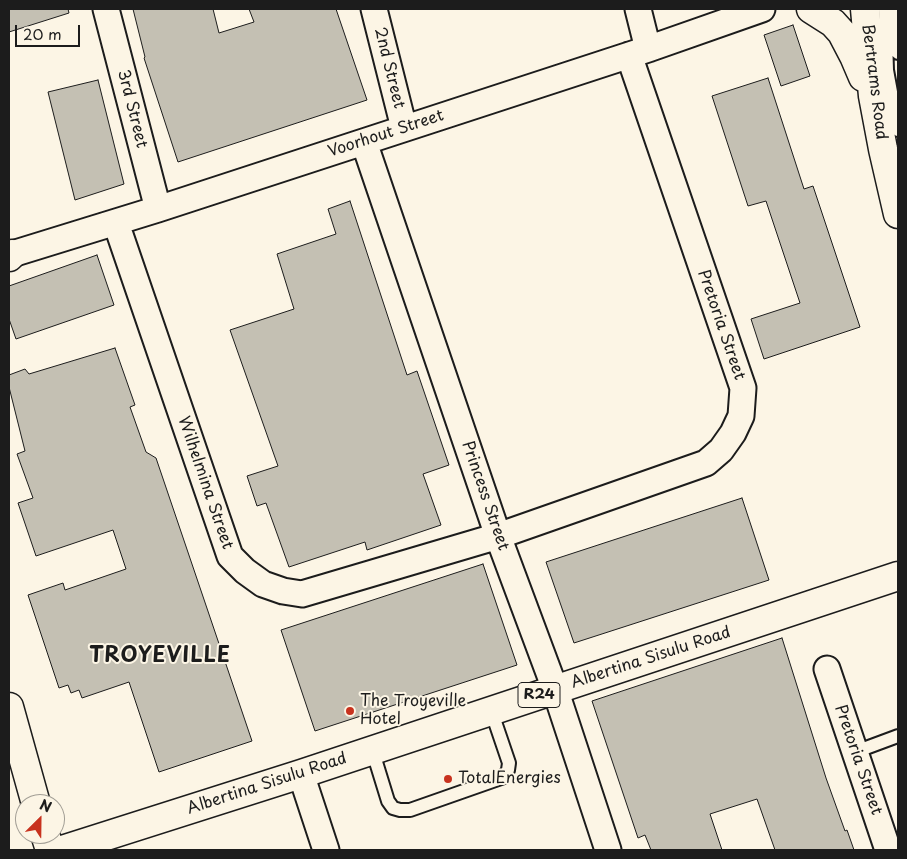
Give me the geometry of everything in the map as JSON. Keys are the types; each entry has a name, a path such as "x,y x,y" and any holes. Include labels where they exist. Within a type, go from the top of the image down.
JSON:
{"main road":[{"path":"811,9 833,23 842,33 873,96"},
{"name":"Bertrams Road","path":"865,9 873,96 898,214"},
{"name":"Albertina Sisulu Road","path":"62,850 301,774 893,574"},
{"path":"9,707 33,794"}],"street":[{"name":"3rd Street","path":"106,9 158,209"},
{"name":"2nd Street","path":"374,9 404,128"},
{"name":"Pretoria Street","path":"498,536 706,463 721,450 733,433 741,416 743,388 638,52 638,9"},
{"name":"Voorhout Street","path":"10,255 116,223 364,142 762,9"},
{"name":"Princess Street","path":"364,142 498,536 555,689 608,850"},
{"name":"Wilhelmina Street","path":"116,223 230,556 245,571 263,584 283,591 302,594 498,536"},
{"name":"Pretoria Street","path":"827,670 888,850"},
{"path":"301,774 326,850"}],"lane":[{"path":"885,9 887,70 898,130"},
{"path":"897,9 898,53"},
{"path":"372,749 388,801 393,808 410,810 504,778 509,763 491,710"},
{"path":"855,752 898,736"}],"building":[{"path":"9,9 68,9 69,13 9,32"},
{"path":"133,9 213,9 219,33 254,22 249,9 336,9 367,100 178,162 144,58"},
{"path":"793,25 810,76 781,86 764,35"},
{"path":"768,78 804,189 813,186 860,327 764,359 751,319 800,303 766,201 748,206 712,96"},
{"path":"98,80 124,184 75,200 48,92"},
{"path":"350,201 407,375 417,371 449,465 423,474 441,525 367,550 365,542 289,567 266,503 257,506 247,476 278,466 230,330 294,309 277,254 336,234 328,209"},
{"path":"97,255 114,305 16,339 9,319 9,286"},
{"path":"115,348 135,405 130,407 146,452 156,458 252,741 159,772 129,682 82,698 79,690 71,693 68,685 59,688 28,595 63,583 65,590 126,569 113,530 36,556 18,503 33,498 17,454 25,451 9,387 9,375 25,369 29,374"},
{"path":"742,498 769,580 574,643 546,562"},
{"path":"483,564 517,665 315,731 281,630"},
{"path":"782,638 826,778 845,831 847,830 854,850 775,850 757,799 710,814 722,850 651,850 645,835 638,838 592,701"}],"place":[{"name":"The Troyeville Hotel","path":"350,711"},
{"name":"TotalEnergies","path":"448,779"}],"district":[{"name":"TROYEVILLE","path":"160,656"}]}
